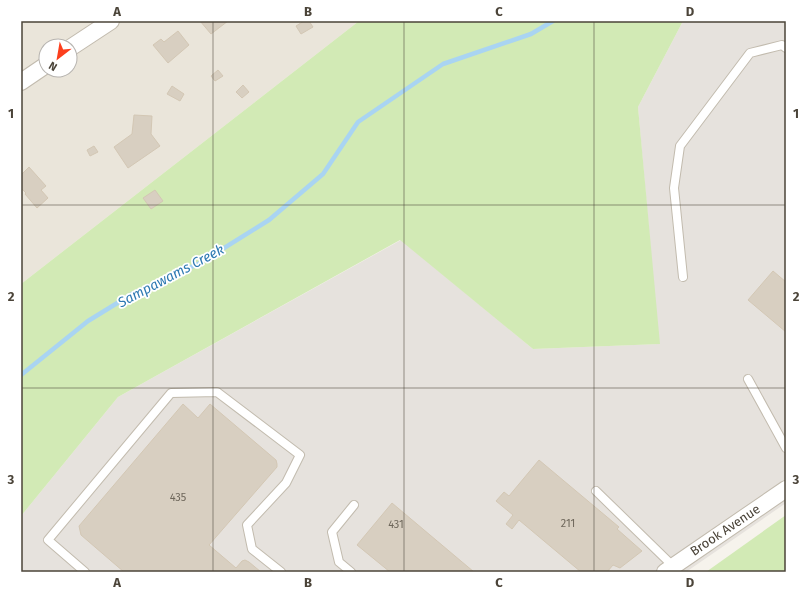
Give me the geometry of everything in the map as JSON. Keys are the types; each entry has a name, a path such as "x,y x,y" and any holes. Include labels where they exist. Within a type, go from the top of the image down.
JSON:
{"street":[{"path":"78,43 111,21"},
{"path":"21,82 38,70"},
{"name":"Brook Avenue","path":"669,569 786,489"}],"lane":[{"path":"683,278 674,188 680,146 750,53 782,45 786,48"},
{"path":"748,379 786,448"},
{"path":"85,572 48,540 171,393 217,392 300,455 286,484 247,525 252,549 281,572"},
{"path":"596,491 669,569"},
{"path":"351,572 339,562 332,532 354,505"}],"shaded area":[{"path":"21,21 359,21 21,284"},
{"path":"683,21 786,21 786,503 686,572 21,572 21,516 118,397 401,240 533,349 659,344 638,107"}],"green space":[{"path":"359,21 683,21 638,107 660,344 533,349 400,240 118,397 21,516 21,284"},
{"path":"786,515 786,572 706,572"}],"building":[{"path":"200,21 228,21 211,34"},
{"path":"304,21 309,21 313,27 301,34 296,26"},
{"path":"178,31 189,45 168,63 153,45 161,39 164,42"},
{"path":"218,70 223,76 215,81 211,76"},
{"path":"243,85 249,92 242,98 236,92"},
{"path":"172,86 184,94 180,101 167,94"},
{"path":"134,115 152,116 151,134 160,146 128,168 114,147 132,134"},
{"path":"94,146 98,152 90,156 87,150"},
{"path":"29,167 46,186 41,190 48,198 37,208 21,188 21,175"},
{"path":"155,190 163,201 151,209 143,198"},
{"path":"773,271 786,282 786,332 748,300"},
{"path":"183,404 198,418 210,404 276,460 277,467 209,545 236,568 242,561 245,560 261,572 124,572 81,535 79,526"},
{"path":"539,460 619,527 617,529 642,551 620,568 613,565 607,572 581,572 519,520 512,529 506,524 513,515 496,501 504,492 509,496"},
{"path":"392,503 474,572 390,572 357,545"}],"waterway":[{"name":"Sampawams Creek","path":"21,375 88,321 132,294 200,263 269,220 323,174 358,122 443,64 531,34 553,21"}]}
